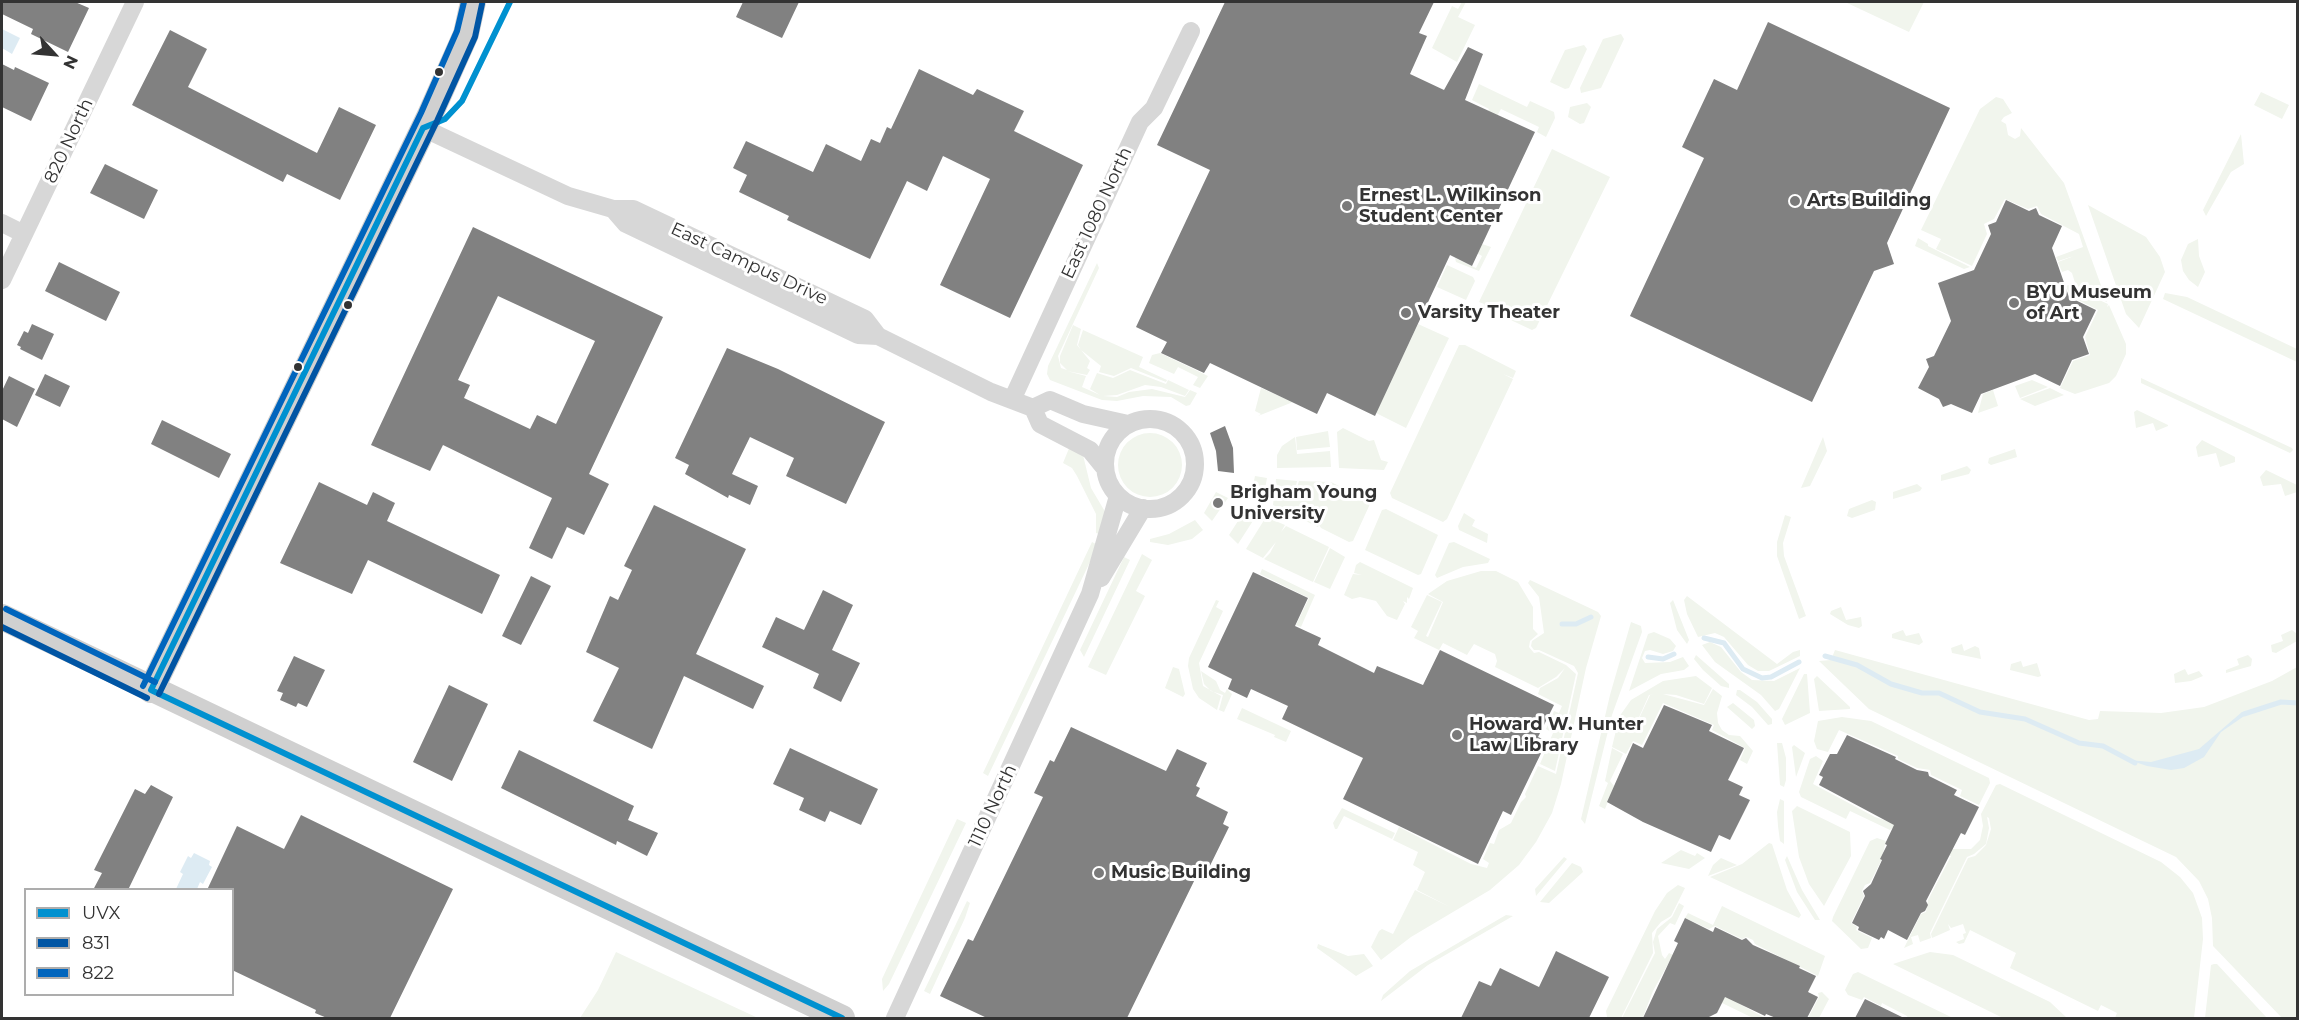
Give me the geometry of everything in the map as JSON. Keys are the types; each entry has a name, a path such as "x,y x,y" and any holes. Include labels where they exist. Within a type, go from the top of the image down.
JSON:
{"main road":[{"path":"151,690 423,128 466,34 473,2"},
{"path":"2,617 842,1018"}],"street":[{"name":"820 North","path":"2,280 135,2"},
{"name":"East 1080 North","path":"1012,400 1140,122 1154,108 1191,30"},
{"name":"East Campus Drive","path":"423,128 568,196 613,210 626,224 858,335 878,336 1033,408 1040,424 1090,450 1104,466"},
{"path":"2,223 24,234"},
{"name":"East Campus Drive","path":"1033,408 1050,400 1083,414 1128,424"},
{"path":"1152,419 1166,422 1179,429 1188,440 1194,453 1195,468 1191,483 1183,495 1171,504 1157,508 1143,508 1130,504 1118,496 1111,486 1104,466 1114,437 1128,424 1152,419"},
{"path":"1090,594 1118,496"},
{"path":"1090,594 1143,508"},
{"name":"1110 North","path":"895,1018 1090,594"}],"shaded area":[{"path":"1462,2 1466,2 1458,17 1475,25 1457,62 1432,48 1452,6 1458,9"},
{"path":"1845,2 1924,2 1909,32"},
{"path":"2,29 20,38 12,54 2,48"},
{"path":"1621,34 1624,39 1601,88 1581,93 1580,88 1603,39"},
{"path":"1584,45 1587,49 1569,88 1565,89 1550,82 1565,50"},
{"path":"1479,84 1527,107 1530,101 1554,112 1555,118 1546,137 1537,132 1539,127 1501,109 1496,118 1487,114 1489,109 1472,100"},
{"path":"2261,92 2289,105 2282,119 2254,105"},
{"path":"1996,97 2003,99 2012,113 2001,121 2006,124 2008,135 2015,139 2020,136 2021,128 2064,183 2107,302 2077,289 2072,273 2068,270 2062,272 2058,262 2074,256 2058,261 2056,257 2083,247 2079,234 2041,214 2037,206 2028,209 2005,199 1994,219 1984,224 1987,234 1972,266 1936,249 1941,239 1921,230 1980,109"},
{"path":"1587,103 1591,107 1584,123 1580,124 1568,117 1570,107"},
{"path":"2241,134 2244,164 2231,172 2206,216 2203,210"},
{"path":"1552,149 1610,177 1536,328 1532,330 1483,307 1484,304 1479,302"},
{"path":"2088,205 2146,237 2160,257 2165,272 2139,328 2126,314"},
{"path":"1918,238 1928,246 1970,267 1964,269 1915,246"},
{"path":"2198,239 2199,256 2205,272 2198,287 2183,271 2181,260 2188,244"},
{"path":"1479,243 1491,247 1479,271 1456,262 1455,258 1476,268 1482,256 1475,252"},
{"path":"1097,263 1099,268 1058,356 1061,368 1067,370 1060,363 1060,356 1073,325 1081,329 1077,345 1090,361 1087,368 1090,370 1087,375 1067,371 1086,376 1082,387 1100,395 1090,389 1097,373 1113,378 1130,370 1166,384 1168,380 1189,390 1185,396 1161,387 1145,385 1117,395 1103,396 1117,397 1129,392 1152,389 1185,397 1190,390 1197,393 1190,405 1186,406 1171,397 1143,396 1117,401 1102,400 1050,380 1047,374 1048,366"},
{"path":"1447,265 1473,277 1475,281 1466,300 1437,287"},
{"path":"2074,283 2077,290 2108,304 2107,307 2109,305 2126,344 2126,354 2116,376 2109,383 2075,394 2060,388 2073,361 2090,355 2085,337 2098,310 2070,296 2066,286"},
{"path":"2165,293 2187,297 2297,349 2297,362 2163,299"},
{"path":"1418,324 1449,338 1406,428 1376,413"},
{"path":"1083,330 1143,357 1139,367 1167,380 1166,382 1131,368 1114,376 1099,372 1101,366 1078,345"},
{"path":"1459,345 1465,345 1516,371 1513,378 1503,374 1513,379 1447,519 1443,522 1392,498 1390,493"},
{"path":"1160,353 1208,376 1200,388 1193,385 1198,377 1178,367 1174,374 1149,363 1152,355"},
{"path":"2141,378 2293,450 2290,453 2141,383"},
{"path":"2032,380 2048,387 2020,398 2015,386"},
{"path":"1261,388 1293,402 1258,416 1261,414 1255,411"},
{"path":"2050,388 2064,395 2035,406 2020,399"},
{"path":"1993,390 1998,406 1978,413 1983,394"},
{"path":"2137,410 2168,426 2156,431 2153,423 2136,428 2134,412"},
{"path":"1343,428 1369,441 1374,440 1381,460 1388,462 1384,470 1339,468 1337,432"},
{"path":"1328,431 1330,447 1297,450 1296,437"},
{"path":"1150,433 1168,439 1176,447 1182,465 1176,483 1168,491 1150,497 1132,491 1124,483 1118,465 1124,447 1132,439"},
{"path":"1295,437 1297,454 1330,451 1331,467 1277,468 1277,455 1282,446"},
{"path":"1823,437 1827,451 1810,486 1801,488"},
{"path":"2202,440 2235,457 2235,462 2220,467 2216,453 2198,457 2196,447"},
{"path":"1070,446 1083,455 1091,488 1107,515 1102,535 1096,533 1096,514 1077,476 1072,468 1063,463"},
{"path":"2015,449 2017,457 1991,465 1988,463 1989,458"},
{"path":"1967,466 1971,470 1969,474 1941,481 1941,475"},
{"path":"2266,470 2297,485 2297,492 2285,496 2281,484 2263,486 2260,477"},
{"path":"1255,476 1267,478 1263,500 1251,495"},
{"path":"1276,479 1297,481 1293,499 1299,481 1331,482 1339,486 1340,490 1341,488 1369,501 1370,504 1353,541 1349,542 1319,525 1318,527 1273,505"},
{"path":"1917,484 1922,488 1920,491 1893,499 1893,492"},
{"path":"1216,492 1228,498 1212,521 1204,513"},
{"path":"1872,500 1876,502 1875,510 1852,518 1847,516 1849,509"},
{"path":"1247,507 1258,513 1238,544 1229,535"},
{"path":"1386,509 1438,535 1421,574 1418,575 1365,550 1382,510"},
{"path":"1464,513 1475,520 1472,526 1488,534 1487,543 1459,530 1458,526"},
{"path":"1785,515 1791,517 1783,543 1784,556 1806,616 1799,619 1777,556 1777,542"},
{"path":"1266,517 1285,525 1281,532 1286,526 1329,547 1313,582 1264,559 1276,542 1263,558 1246,549"},
{"path":"1195,520 1203,530 1192,539 1168,545 1150,542 1150,539 1169,534"},
{"path":"1092,542 1098,545 988,776 983,773"},
{"path":"1454,542 1490,559 1488,563 1463,567 1437,578 1435,575 1449,543"},
{"path":"1330,548 1345,557 1330,589 1314,582"},
{"path":"1142,554 1152,560 1136,591 1145,596 1106,675 1088,667"},
{"path":"1124,557 1130,560 1084,657 1080,650"},
{"path":"1360,562 1413,588 1409,599 1407,597 1407,603 1403,601 1405,604 1397,620 1387,616 1376,601 1360,597 1352,599 1344,595 1353,574 1362,575 1354,573 1356,565"},
{"path":"1262,569 1315,595 1301,627 1296,625 1309,598 1260,574"},
{"path":"1481,571 1496,571 1518,582 1533,607 1533,629 1538,634 1530,641 1529,647 1534,653 1539,652 1566,665 1576,674 1555,771 1540,764 1553,733 1546,729 1554,711 1559,713 1562,706 1538,694 1540,688 1558,678 1565,668 1556,677 1538,688 1495,667 1497,661 1495,654 1474,644 1467,655 1443,643 1439,650 1414,638 1418,631 1411,627 1427,595 1442,602 1426,636 1428,637 1443,602 1428,594 1447,581"},
{"path":"1530,580 1598,612 1601,616 1586,668 1561,784 1552,813 1536,842 1519,865 1490,890 1411,937 1381,960 1371,947 1382,929 1393,934 1415,890 1450,907 1417,890 1425,872 1413,865 1418,852 1393,840 1399,827 1471,864 1487,868 1489,863 1483,859 1490,843 1494,844 1499,830 1511,823 1521,802 1526,797 1525,794 1538,766 1556,774 1578,673 1574,666 1539,650 1534,650 1531,646 1532,641 1544,633 1539,597 1528,583"},
{"path":"1687,596 1777,664 1793,652 1800,650 1800,656 1769,671 1758,671 1748,665 1724,637 1715,633 1698,637 1687,614 1684,600"},
{"path":"1216,600 1219,601 1216,607 1223,611 1199,663 1203,686 1221,696 1217,710 1199,698 1193,689 1188,666 1189,658"},
{"path":"1673,600 1689,640 1687,644 1677,630 1670,603"},
{"path":"1841,607 1846,620 1861,617 1862,626 1859,628 1848,625 1830,614 1831,611"},
{"path":"1631,622 1641,626 1642,632 1612,715 1585,824 1581,819 1610,695"},
{"path":"1903,630 1906,636 1919,633 1923,642 1919,645 1892,638 1892,634"},
{"path":"2292,630 2297,634 2297,641 2276,653 2272,652 2271,645 2283,641 2281,635"},
{"path":"1654,632 1670,639 1676,646 1673,651 1663,654 1650,650 1645,651 1642,658 1645,663 1670,662 1683,657 1689,666 1684,670 1661,674 1629,691 1648,634"},
{"path":"1710,642 1721,647 1741,672 1752,680 1774,681 1800,668 1779,709 1775,711 1761,695 1715,662 1702,645"},
{"path":"1962,644 1964,651 1975,646 1979,648 1981,659 1952,653 1951,648"},
{"path":"1835,650 2089,720 2098,719 2100,711 2161,713 2204,707 2272,681 2297,667 2297,1018 2282,1018 2213,946 2212,918 2208,899 2199,881 2176,857 1869,709 1819,661 1831,660"},
{"path":"1696,655 1729,684 1729,688 1721,686 1703,670 1694,659"},
{"path":"2248,655 2252,659 2251,666 2226,673 2226,670 2239,665 2237,659"},
{"path":"2021,661 2023,667 2037,663 2041,676 2010,670 2011,664"},
{"path":"1173,667 1179,669 1185,694 1183,697 1165,688"},
{"path":"2185,669 2188,675 2199,671 2203,676 2191,681 2175,683 2174,674"},
{"path":"1201,671 1216,681 1220,690 1225,693 1227,689 1232,694 1224,712 1219,710 1223,695 1211,691 1204,684"},
{"path":"1804,674 1807,674 1810,713 1785,725 1782,719"},
{"path":"1696,676 1712,688 1704,704 1676,695 1663,694 1704,705 1713,689 1722,696 1717,713 1718,723 1729,735 1740,736 1753,751 1747,764 1740,760 1745,748 1712,730 1714,725 1663,703 1642,745 1633,741 1626,754 1612,747 1619,718 1636,725 1650,695 1656,694 1649,695 1636,724 1619,717 1631,700 1663,681"},
{"path":"1817,676 1850,709 1819,711 1814,679"},
{"path":"1737,690 1757,702 1772,719 1772,724 1768,725 1752,707 1736,695"},
{"path":"1733,703 1754,720 1755,726 1752,729 1727,707"},
{"path":"1242,708 1291,731 1286,742 1237,719"},
{"path":"2242,712 2250,712 2221,732 2204,757 2184,768 2171,770 2129,760 2151,762 2199,749"},
{"path":"1842,717 1871,721 1989,778 1990,783 1979,805 1960,796 1962,790 1931,775 1930,770 1917,768 1898,759 1898,756 1839,730 1828,752 1817,749 1814,741 1818,721"},
{"path":"1777,743 1782,743 1786,758 1784,787 1780,785"},
{"path":"1794,745 1805,753 1796,777 1792,747"},
{"path":"1612,748 1623,754 1610,781 1614,786 1605,809 1599,806 1608,783 1605,781"},
{"path":"1816,756 1823,761 1813,784 1875,817 1896,824 1894,827 1890,830 1850,811 1846,819 1801,797 1799,792 1810,759"},
{"path":"2000,784 2161,862 2180,877 2193,893 2202,918 2203,939 2194,1018 2115,1018 2117,1013 2101,1005 2098,1011 2010,968 2016,953 1970,930 1964,943 1959,944 1956,942 1964,939 1963,934 1966,933 1963,924 1951,928 1948,924 1950,930 1932,938 1931,934 1968,858 1975,856 1986,845 1991,829 1987,817 1989,828 1986,844 1967,857 1930,933 1931,938 1920,942 1918,935 1911,937 1913,944 1904,948 1921,914 1926,912 1928,900 1951,856 1949,855 1952,849 1971,849 1980,840 1983,826 1981,814 1996,785"},
{"path":"1780,799 1784,801 1784,844 1780,841 1778,826 1777,812"},
{"path":"1797,806 1850,832 1851,856 1824,906 1809,884 1799,857 1792,811"},
{"path":"1342,808 1395,833 1392,839 1344,816 1335,829 1333,823"},
{"path":"957,819 966,823 889,984 883,991 882,979"},
{"path":"1877,838 1886,841 1881,861 1870,883 1865,885 1862,891 1864,896 1851,923 1857,927 1856,930 1872,938 1868,948 1861,949 1832,921 1870,841"},
{"path":"1769,843 1772,844 1787,890 1801,915 1799,918 1710,877 1742,864"},
{"path":"1681,850 1695,856 1697,853 1705,858 1689,869 1661,863"},
{"path":"194,853 210,861 209,865 212,867 203,884 200,882 197,888 176,888 183,874 180,872 188,856 191,858"},
{"path":"1787,856 1802,890 1820,920 1815,920 1797,892 1785,860"},
{"path":"1564,857 1567,859 1536,896 1535,889"},
{"path":"1721,858 1737,865 1708,876 1713,865"},
{"path":"1572,863 1581,867 1583,872 1549,903 1540,902"},
{"path":"1678,885 1685,888 1671,916 1661,922 1652,933 1653,953 1621,1018 1607,1017 1606,1011 1655,911 1667,893"},
{"path":"967,901 970,903 965,918 930,994 924,991"},
{"path":"1679,903 1684,906 1675,925 1670,923 1658,936 1665,959 1669,953 1673,955 1653,991 1643,1017 1645,1018 1622,1018 1655,953 1653,942 1657,929 1672,917"},
{"path":"1722,906 1825,956 1818,976 1755,944 1753,940 1746,937 1742,939 1715,926 1709,929 1685,918 1688,913 1713,925"},
{"path":"1506,915 1513,916 1428,965 1381,1001 1383,995 1410,971"},
{"path":"1318,944 1348,956 1364,954 1373,966 1356,976 1317,948"},
{"path":"616,952 758,1018 580,1018 598,990"},
{"path":"1930,952 1953,955 2050,1002 2067,1018 2003,1018 1893,964"},
{"path":"2217,964 2267,1018 2205,1018 2211,965"},
{"path":"1858,972 1953,1018 1908,1018 1882,1003 1881,1006 1864,997 1862,1000 1848,995 1845,990 1853,974"},
{"path":"1822,992 1829,999 1819,1018 1808,1018 1819,997 1818,993"},
{"path":"1720,993 1765,1018 1753,1018 1722,1003"}],"building":[{"path":"2,2 75,2 89,8 68,52 31,34 33,29 2,14"},
{"path":"743,2 799,2 782,38 736,17"},
{"name":"Ernest L. Wilkinson Student Center","path":"1225,2 1434,2 1419,33 1427,36 1410,74 1444,90 1468,47 1483,54 1465,100 1535,132 1472,266 1450,255 1375,416 1327,393 1317,414 1210,363 1204,373 1161,353 1167,342 1136,327 1210,170 1157,145"},
{"name":"Arts Building","path":"1768,22 1950,108 1887,243 1894,264 1874,271 1812,402 1630,316 1704,158 1682,147 1714,79 1737,90"},
{"path":"170,30 207,49 188,87 317,153 339,107 376,125 340,200 287,174 283,182 132,105"},
{"path":"2,64 14,70 15,67 49,83 31,121 2,107"},
{"path":"919,69 973,95 977,89 1024,111 1014,131 1083,165 1010,318 940,285 990,179 943,156 927,191 907,181 870,259 787,220 789,216 739,192 747,175 733,168 746,141 813,172 826,144 861,161 871,139 880,143 887,127 891,129"},
{"path":"105,164 158,190 144,219 90,193"},
{"name":"BYU Museum of Art","path":"2006,200 2029,211 2036,208 2039,215 2062,226 2052,248 2069,297 2096,310 2083,337 2089,354 2072,360 2060,386 2035,374 1981,394 1972,413 1951,404 1943,407 1939,399 1918,388 1929,367 1926,359 1934,356 1951,321 1938,283 1974,270 1991,234 1988,225 1996,222"},
{"path":"473,227 663,317 589,474 609,484 584,535 567,527 552,559 529,548 552,498 443,445 430,471 371,445","holes":["498,296 595,341 556,424 537,415 530,429 464,398 470,385 458,380"]},
{"path":"59,262 120,292 106,321 45,291"},
{"path":"32,324 54,334 42,360 20,349 21,347 17,345 24,331 28,333"},
{"path":"727,348 778,369 885,422 846,504 786,476 794,458 750,437 732,474 758,486 750,505 729,495 728,498 685,474 689,465 675,458"},
{"path":"45,374 70,386 60,407 35,395"},
{"path":"9,376 35,389 17,427 2,419 2,391"},
{"path":"162,420 231,454 219,478 151,444"},
{"path":"1225,426 1233,448 1234,473 1218,471 1216,451 1210,433"},
{"path":"319,482 367,505 373,492 395,503 387,521 500,575 482,614 368,560 352,594 280,563"},
{"path":"654,505 746,549 696,654 764,686 753,709 684,676 652,749 593,721 619,668 586,652 610,596 618,600 632,570 624,566"},
{"path":"1253,572 1308,598 1295,626 1321,638 1318,645 1374,673 1377,666 1423,685 1440,650 1554,705 1538,737 1547,741 1511,815 1503,811 1478,864 1343,799 1363,758 1282,719 1288,706 1251,689 1247,698 1228,689 1232,679 1208,667"},
{"path":"531,576 551,586 521,645 502,636"},
{"path":"823,590 853,605 832,650 860,663 841,702 813,688 819,674 762,647 776,617 804,630"},
{"path":"294,656 325,670 307,707 298,703 296,707 280,700 283,693 277,691"},
{"path":"449,685 488,704 452,781 413,762"},
{"path":"1664,705 1712,725 1709,731 1744,748 1728,780 1743,787 1739,795 1750,800 1730,840 1719,835 1711,852 1643,822 1607,802 1633,743 1643,748"},
{"name":"Music Building","path":"1071,727 1166,771 1177,749 1207,763 1196,786 1200,788 1196,796 1228,812 1223,824 1229,827 1205,876 1198,873 1127,1018 987,1018 940,996 968,939 973,941 1043,797 1034,793 1050,760 1054,762"},
{"path":"1847,735 1896,757 1895,759 1917,770 1928,772 1929,776 1957,790 1954,795 1979,807 1965,835 1961,833 1926,901 1928,905 1925,911 1921,913 1907,940 1888,930 1884,939 1881,937 1879,940 1858,930 1859,927 1852,923 1865,896 1863,891 1871,884 1882,860 1880,859 1887,845 1885,844 1894,825 1819,785 1823,777 1819,775 1830,754 1837,754"},
{"path":"790,748 878,789 861,825 830,811 825,822 799,810 804,798 773,784"},
{"path":"519,750 634,806 628,820 658,833 647,856 617,841 616,845 501,788"},
{"path":"151,785 173,797 129,888 94,888 102,873 94,870 135,789 145,794"},
{"path":"301,815 453,889 390,1018 327,1018 315,1013 316,1010 234,971 234,888 208,888 237,826 284,849"},
{"path":"1685,918 1713,932 1715,927 1742,940 1746,938 1753,945 1800,966 1799,968 1816,976 1808,992 1818,997 1807,1018 1776,1018 1766,1014 1765,1016 1725,997 1717,1013 1707,1018 1643,1018 1678,943 1674,941"},
{"path":"1556,951 1609,977 1589,1018 1461,1018 1479,981 1491,986 1500,968 1539,987"},
{"path":"1865,999 1904,1018 1855,1018"}],"waterway":[{"path":"1562,624 1576,624 1591,617"},
{"path":"1704,638 1724,643 1743,669 1762,678 1771,677 1799,662"},
{"path":"1648,657 1663,659 1674,654"},
{"path":"1825,656 1857,665 1891,684 1922,693 1939,693 1980,712 2025,719 2079,743 2103,746 2135,763"},
{"path":"2244,714 2281,702 2298,703"}],"transit line":[{"name":"822","path":"143,686 421,113 457,31 464,2"},
{"name":"UVX","path":"151,690 423,128 445,119 462,101 510,2"},
{"name":"831","path":"159,694 437,121 475,37 482,4"},
{"name":"822","path":"6,609 155,682"},
{"name":"831","path":"2,627 147,698"},
{"name":"UVX","path":"151,690 842,1018"}],"place":[{"name":"Arts Building","path":"1795,201"},
{"name":"Ernest L. Wilkinson Student Center","path":"1347,206"},
{"name":"BYU Museum of Art","path":"2014,303"},
{"name":"Varsity Theater","path":"1406,313"},
{"name":"Brigham Young University","path":"1218,503"},
{"name":"Howard W. Hunter Law Library","path":"1457,735"},
{"name":"Music Building","path":"1099,873"}]}
